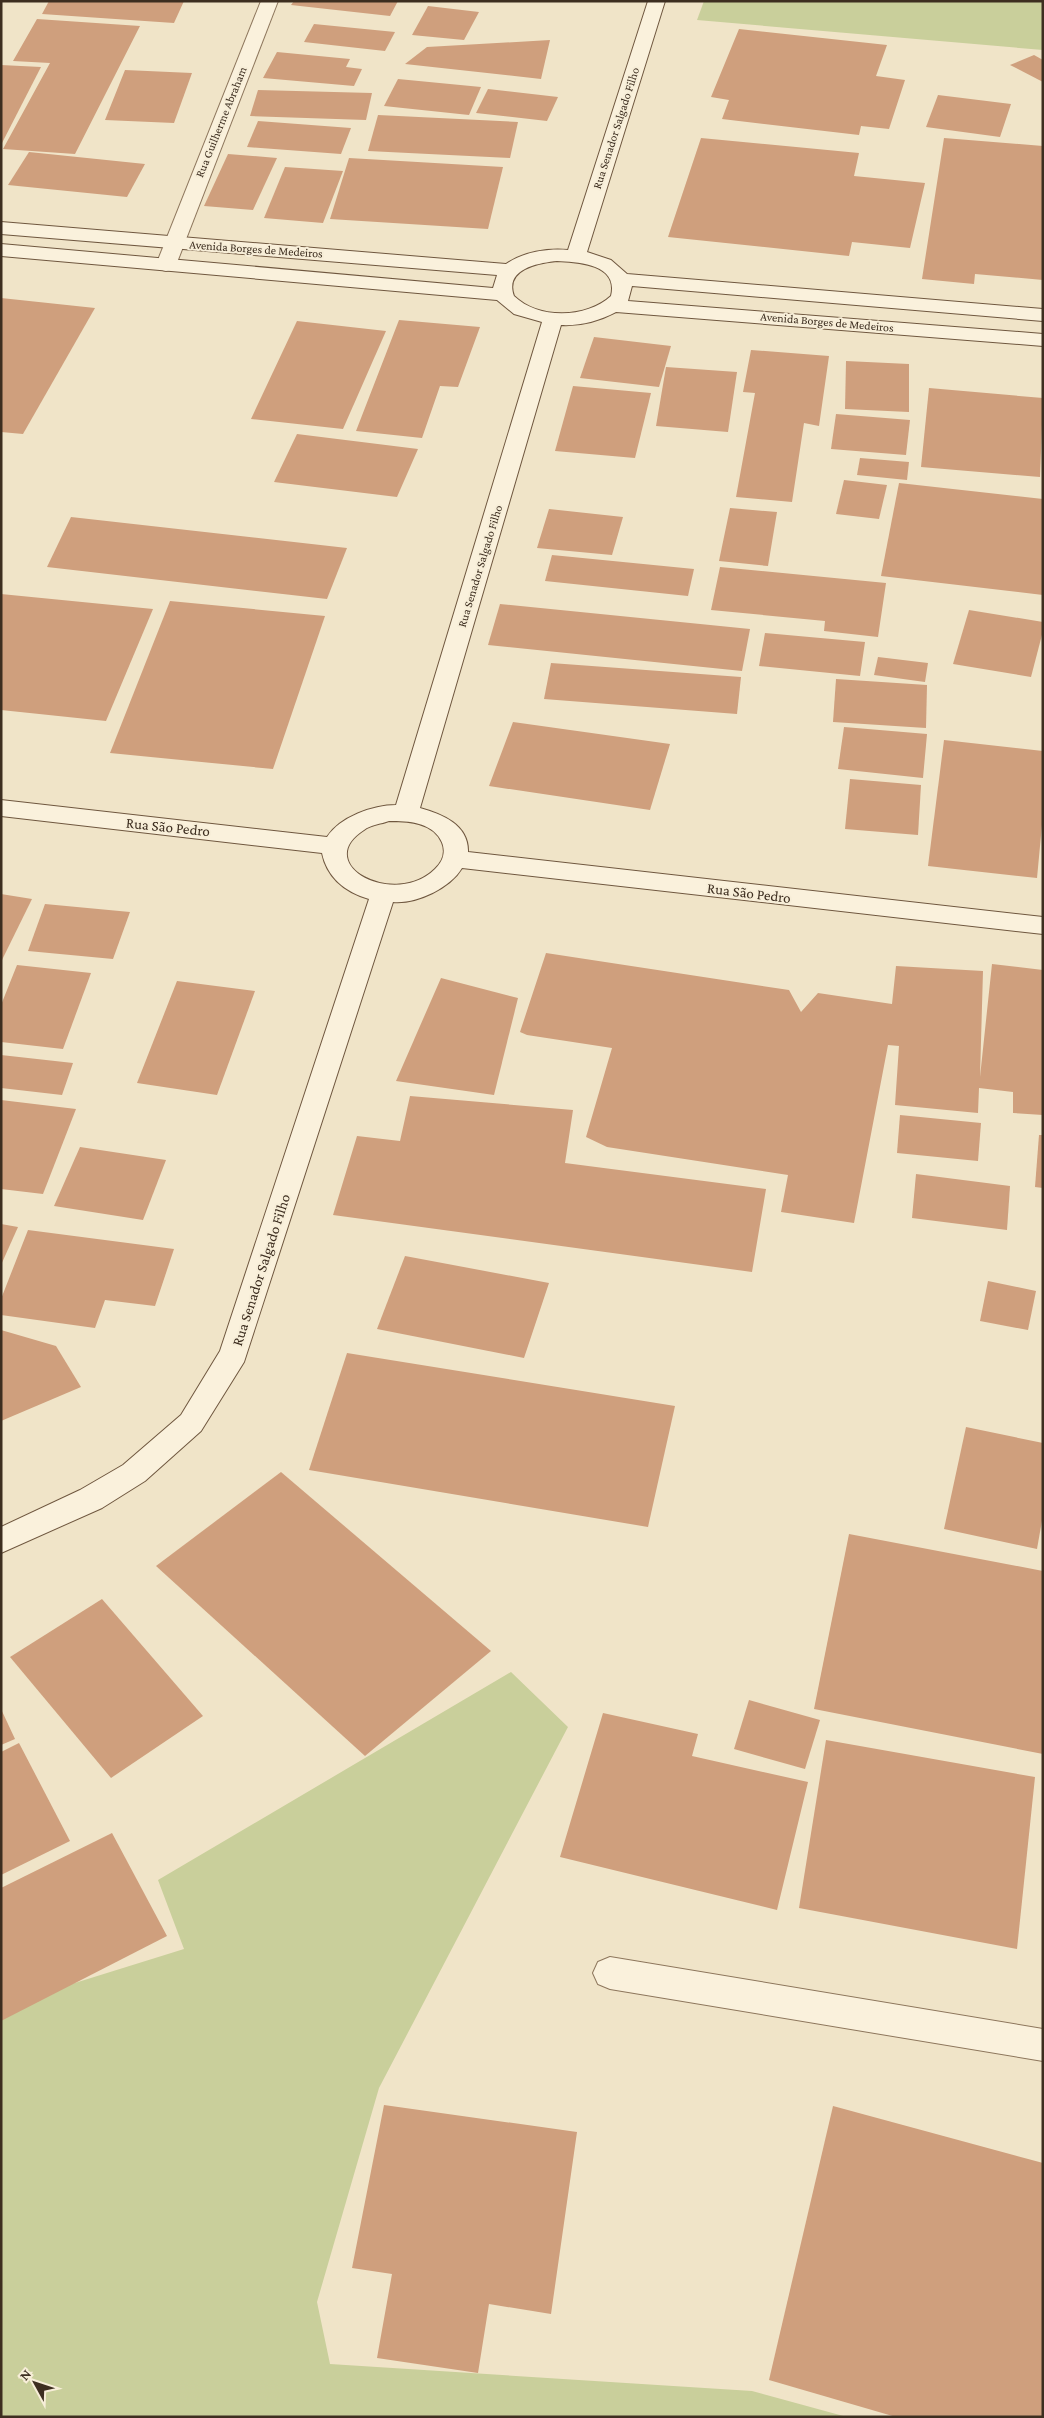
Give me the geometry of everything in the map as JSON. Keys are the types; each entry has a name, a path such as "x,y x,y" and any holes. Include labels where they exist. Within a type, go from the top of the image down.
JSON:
{"main road":[{"name":"Rua Guilherme Abraham","path":"166,265 270,1"},
{"name":"Rua Senador Salgado Filho","path":"576,256 657,1"},
{"name":"Avenida Borges de Medeiros","path":"1,228 510,270"},
{"name":"Avenida Borges de Medeiros","path":"1,250 503,295"},
{"path":"576,256 604,264 615,271 621,279 623,288 620,298 611,306 586,317 553,319 522,311 510,303 503,295 502,286 504,278 510,270 522,262 538,257 576,256"},
{"name":"Avenida Borges de Medeiros","path":"621,279 1043,315"},
{"name":"Avenida Borges de Medeiros","path":"611,306 746,315 1043,340"},
{"name":"Rua Senador Salgado Filho","path":"406,813 553,319"},
{"name":"Rua São Pedro","path":"1,808 334,846"},
{"path":"387,813 406,813 424,817 439,824 450,834 456,846 456,859 450,871 437,882 422,889 403,893 383,893 365,890 349,882 338,871 334,859 334,846 341,834 353,824 369,817 387,813"},
{"name":"Rua São Pedro","path":"456,859 1043,926"},
{"name":"Rua Senador Salgado Filho","path":"1,1541 91,1498 134,1473 191,1423 234,1354 383,893"},
{"path":"610,1973 1043,2044"}],"green space":[{"path":"704,1 1043,1 1043,50 697,20"},
{"path":"511,1672 568,1727 379,2088 317,2302 330,2364 752,2391 847,2417 1,2417 1,2006 184,1949 158,1880"}],"building":[{"path":"49,1 184,1 174,23 42,14"},
{"path":"294,1 398,1 390,16 291,5"},
{"path":"428,6 479,12 464,40 412,35"},
{"path":"37,19 140,26 75,154 3,149 50,63 13,61"},
{"path":"314,24 395,32 385,51 304,42"},
{"path":"739,29 887,45 876,76 905,80 889,129 861,126 859,135 722,119 729,100 711,97"},
{"path":"550,40 541,79 405,64 427,47"},
{"path":"277,52 350,59 346,67 362,69 354,86 263,78"},
{"path":"1034,55 1043,60 1043,82 1010,65"},
{"path":"1,65 41,67 1,145"},
{"path":"125,70 192,73 174,123 105,120"},
{"path":"398,79 481,87 469,115 384,106"},
{"path":"488,89 558,97 547,121 476,113"},
{"path":"258,90 372,93 366,120 250,116"},
{"path":"938,95 1011,104 1000,137 926,127"},
{"path":"378,115 518,122 510,158 368,151"},
{"path":"258,121 351,128 341,154 247,147"},
{"path":"701,138 859,153 854,176 925,183 910,248 852,242 849,256 668,237"},
{"path":"944,138 1043,146 1043,280 975,274 974,284 922,279"},
{"path":"29,152 145,164 127,197 8,185"},
{"path":"228,154 277,158 253,210 204,206"},
{"path":"349,158 503,167 488,229 330,219"},
{"path":"285,167 343,171 323,223 264,218"},
{"path":"1,298 95,308 23,434 1,432"},
{"path":"399,320 480,327 458,387 440,386 422,438 356,431"},
{"path":"297,321 386,331 343,429 251,419"},
{"path":"594,337 671,346 659,387 580,378"},
{"path":"751,350 829,356 819,426 804,423 792,502 736,497 755,393 743,392"},
{"path":"846,361 909,364 909,412 845,409"},
{"path":"666,367 737,372 728,432 656,426"},
{"path":"573,386 651,393 635,458 555,451"},
{"path":"929,388 1043,398 1040,477 921,467"},
{"path":"836,414 910,420 906,455 831,449"},
{"path":"297,434 418,449 397,497 274,482"},
{"path":"860,458 909,462 907,480 857,475"},
{"path":"844,480 887,485 879,519 836,514"},
{"path":"899,483 1043,499 1043,595 881,576"},
{"path":"730,508 777,512 768,566 719,561"},
{"path":"549,509 623,517 612,555 537,548"},
{"path":"71,517 347,548 327,599 47,567"},
{"path":"552,555 694,569 688,596 545,581"},
{"path":"720,567 886,583 878,637 824,631 825,621 711,610"},
{"path":"1,594 153,609 106,721 1,710"},
{"path":"170,601 325,616 273,769 110,753"},
{"path":"500,604 750,629 742,671 488,645"},
{"path":"969,610 1043,622 1043,631 1031,677 953,664"},
{"path":"765,633 865,642 860,676 759,666"},
{"path":"878,657 928,663 925,682 874,675"},
{"path":"551,663 741,677 737,714 544,699"},
{"path":"836,679 927,685 926,728 833,722"},
{"path":"513,722 670,744 650,810 489,786"},
{"path":"844,727 927,734 923,778 838,769"},
{"path":"944,740 1043,751 1043,814 1037,878 928,866"},
{"path":"850,779 921,785 918,835 845,829"},
{"path":"1,894 32,899 1,962"},
{"path":"45,904 130,912 113,959 28,951"},
{"path":"546,953 789,990 801,1012 818,993 892,1004 896,966 983,971 980,1077 992,964 1043,970 1043,1115 1013,1113 1013,1092 979,1088 978,1113 895,1105 899,1046 888,1045 854,1223 781,1212 788,1175 607,1147 586,1137 612,1048 527,1035 520,1032"},
{"path":"17,965 91,973 63,1049 1,1042 1,1005"},
{"path":"441,978 518,998 494,1095 396,1081"},
{"path":"177,981 255,991 217,1095 137,1083"},
{"path":"1,1055 73,1063 62,1095 1,1088"},
{"path":"410,1096 573,1110 565,1163 766,1189 752,1272 333,1215 357,1136 400,1141"},
{"path":"1,1100 76,1109 43,1194 1,1189"},
{"path":"900,1115 981,1123 978,1161 897,1153"},
{"path":"1039,1135 1043,1135 1043,1188 1035,1187"},
{"path":"80,1147 166,1160 143,1220 54,1206"},
{"path":"916,1174 1010,1186 1007,1230 912,1218"},
{"path":"1,1224 18,1227 1,1265"},
{"path":"28,1230 174,1249 155,1306 105,1300 95,1328 1,1315 1,1299"},
{"path":"405,1256 549,1283 524,1358 377,1329"},
{"path":"988,1281 1036,1291 1028,1330 980,1321"},
{"path":"1,1330 56,1346 81,1387 1,1421"},
{"path":"347,1353 675,1406 648,1527 309,1470"},
{"path":"966,1427 1043,1443 1043,1515 1037,1549 944,1529"},
{"path":"281,1472 491,1651 365,1756 156,1566"},
{"path":"849,1534 1043,1571 1043,1754 814,1709"},
{"path":"102,1599 203,1716 111,1778 10,1657"},
{"path":"749,1700 820,1720 805,1769 734,1749"},
{"path":"1,1709 15,1739 1,1745"},
{"path":"603,1713 698,1734 692,1756 808,1782 777,1910 560,1857"},
{"path":"826,1740 1035,1777 1017,1949 799,1908"},
{"path":"19,1743 70,1841 1,1875 1,1752"},
{"path":"112,1833 167,1936 1,2021 1,1888"},
{"path":"384,2105 577,2132 551,2314 489,2304 478,2373 377,2358 392,2274 352,2268"},
{"path":"833,2106 1043,2163 1043,2417 896,2417 769,2380"}]}
